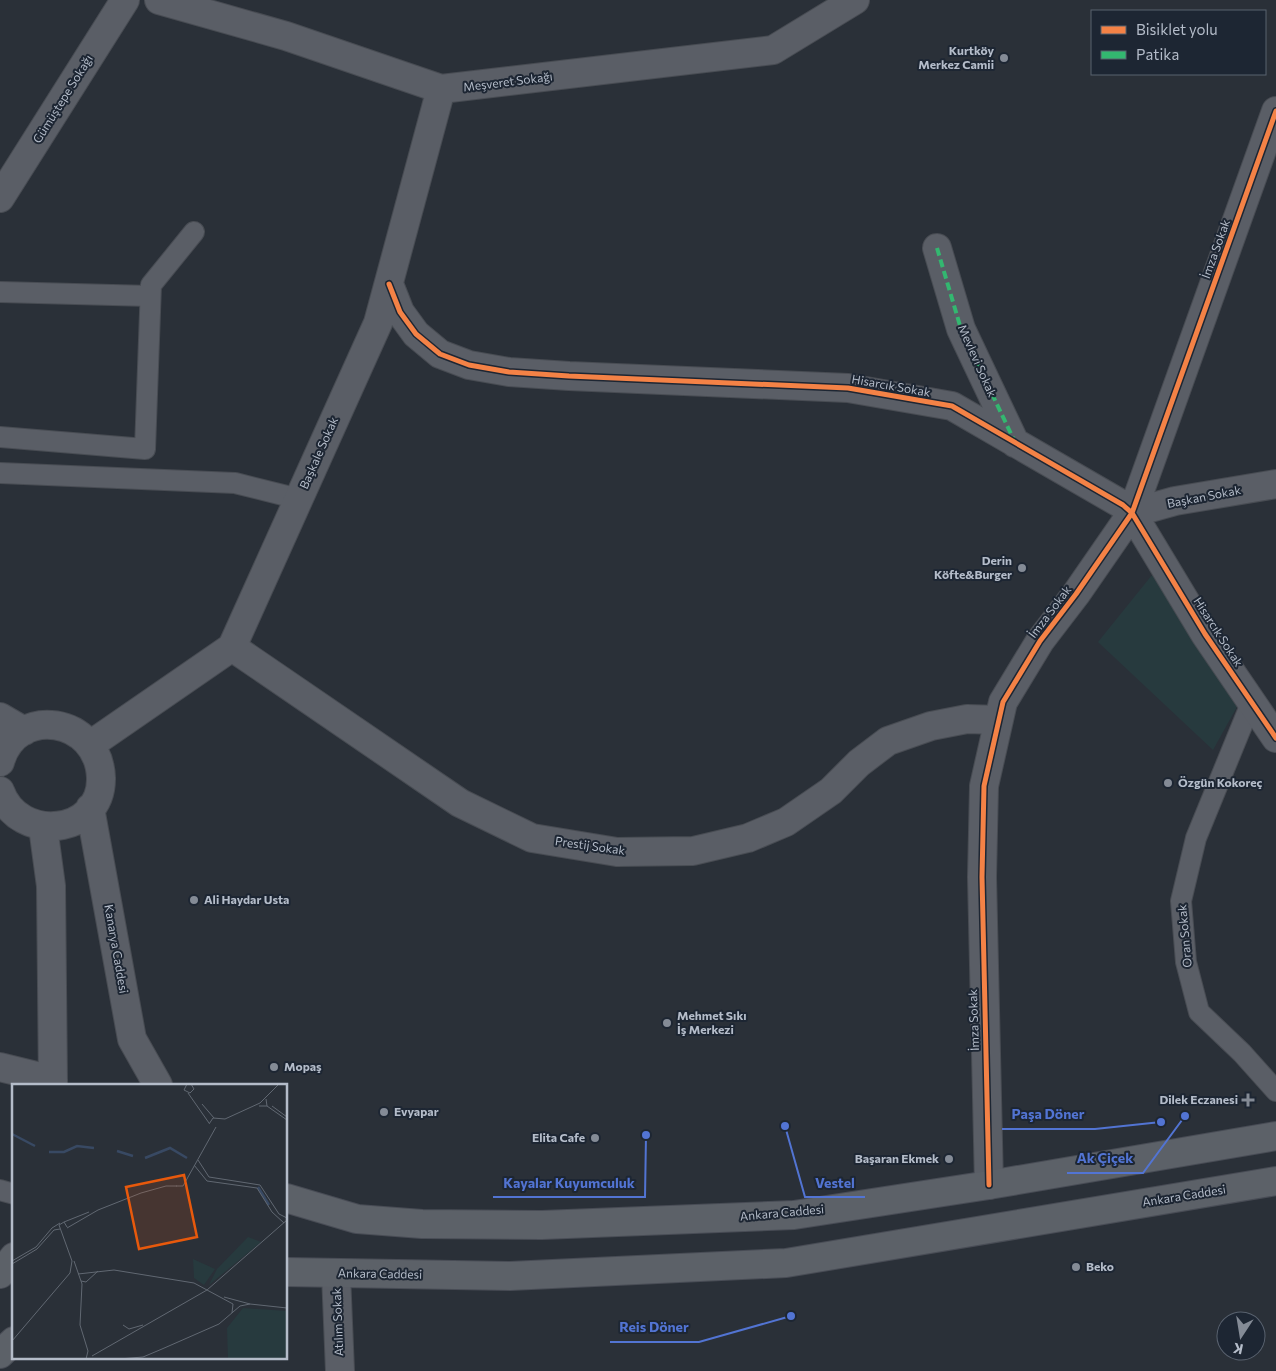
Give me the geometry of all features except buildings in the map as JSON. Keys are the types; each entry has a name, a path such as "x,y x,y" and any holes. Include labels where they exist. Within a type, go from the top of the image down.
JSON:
{"main road":[{"name":"Ankara Caddesi","path":"288,1199 356,1219 422,1224 542,1225 794,1215 989,1185 1276,1136"},
{"name":"Ankara Caddesi","path":"288,1272 510,1276 786,1263 1276,1181"},
{"path":"0,1274 12,1259"},
{"path":"0,1354 12,1343"}],"street":[{"name":"Gümüştepe Sokağı","path":"0,198 125,0"},
{"name":"Meşveret Sokağı","path":"160,0 286,36 441,90 773,50 855,0"},
{"name":"Başkale Sokak","path":"232,647 378,323 441,90"},
{"name":"İmza Sokak","path":"989,1185 982,877 984,786 1003,702 1040,641 1076,594 1132,513 1270,145 1276,111"},
{"name":"Mevlevi Sokak","path":"937,248 960,329 1015,443"},
{"name":"Hisarcık Sokak","path":"389,284 400,312 416,334 440,354 470,365 508,372 569,376 848,388 952,406 1123,505 1132,513 1205,634 1276,738"},
{"name":"Başkan Sokak","path":"1132,513 1174,501 1276,484"},
{"name":"Prestij Sokak","path":"232,647 460,803 532,838 617,852 692,851 748,838 786,822 830,791 858,763 888,741 931,726 967,719 999,720"},
{"path":"90,745 232,647"},
{"path":"0,716 24,731"},
{"path":"0,762 11,740 24,731 39,725 55,725 70,729 84,738 90,745 100,765 101,780 98,795 90,808 77,820 61,826 43,828 28,823 14,814 4,802 0,790"},
{"name":"Kanarya Caddesi","path":"90,808 132,1039 157,1084"},
{"path":"0,1067 53,1082 52,886 43,828"},
{"name":"Atılım Sokak","path":"336,1274 340,1371"}],"lane":[{"path":"0,437 145,449 151,285 194,232"},
{"path":"0,292 150,296"},
{"path":"0,473 235,482 299,499"},
{"name":"Oran Sokak","path":"1252,701 1196,838 1181,901 1186,962 1199,1012 1242,1053 1276,1091"}],"green space":[{"path":"1152,575 1243,696 1213,750 1098,642"}],"marked path":[{"path":"937,248 961,329 1014,440"}],"cycle path":[{"path":"989,1185 982,877 984,786 1003,702 1040,641 1076,594 1132,513 1276,111"},
{"path":"389,284 400,312 416,334 440,354 469,365 509,372 569,376 848,388 952,406 1123,505 1132,513 1205,634 1276,738"}],"place":[{"name":"Kurtköy Merkez Camii","path":"1004,58"},
{"name":"Derin Köfte&Burger","path":"1022,568"},
{"name":"Özgün Kokoreç","path":"1168,783"},
{"name":"Ali Haydar Usta","path":"194,900"},
{"name":"Mehmet Sıkı İş Merkezi","path":"667,1023"},
{"name":"Mopaş","path":"274,1067"},
{"name":"Dilek Eczanesi","path":"1248,1100"},
{"name":"Evyapar","path":"384,1112"},
{"name":"Ak Çiçek","path":"1185,1116"},
{"name":"Paşa Döner","path":"1161,1122"},
{"name":"Vestel","path":"785,1126"},
{"name":"Kayalar Kuyumculuk","path":"646,1135"},
{"name":"Elita Cafe","path":"595,1138"},
{"name":"Başaran Ekmek","path":"949,1159"},
{"name":"Beko","path":"1076,1267"},
{"name":"Reis Döner","path":"791,1316"}]}
